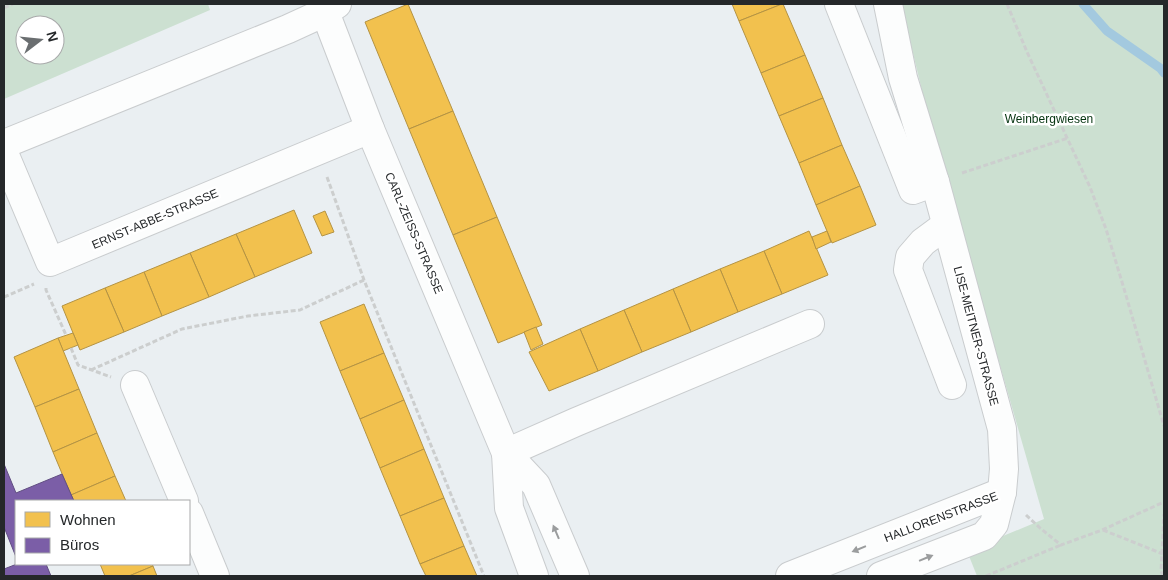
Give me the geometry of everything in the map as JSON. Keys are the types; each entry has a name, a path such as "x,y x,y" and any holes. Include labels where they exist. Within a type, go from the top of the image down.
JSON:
{"street":[{"path":"839,4 913,190 935,182"},
{"name":"LISE-MEITNER-STRASSE","path":"888,4 904,78 935,182 1002,429 1004,469 1002,492"},
{"path":"4,144 288,29 331,8"},
{"name":"CARL-ZEISS-STRASSE","path":"331,8 370,129 506,453 509,508 534,576"},
{"name":"ERNST-ABBE-STRASSE","path":"49,270 370,129"},
{"path":"4,153 49,270"},
{"path":"946,225 923,242 910,257 908,270 952,384"},
{"path":"506,453 810,324"},
{"path":"135,385 184,500"},
{"name":"CARL-ZEISS-STRASSE","path":"506,453 536,485 575,576"},
{"name":"HALLORENSTRASSE","path":"790,576 1002,492"},
{"name":"HALLORENSTRASSE","path":"881,576 984,536 994,524 1002,492"},
{"path":"190,515 215,576"}],"path":[{"path":"4,8 13,4"},
{"path":"1007,4 1027,52 1090,187 1106,229 1164,426"},
{"path":"935,182 1068,138"},
{"path":"318,151 364,280 484,576"},
{"path":"4,298 49,270"},
{"path":"49,270 46,290 66,336"},
{"path":"91,370 182,329 248,316 300,310 364,280"},
{"path":"70,348 78,365 135,385"},
{"path":"1002,492 1040,528 1062,545"},
{"path":"986,576 1102,530 1164,502"},
{"path":"1163,576 1161,571 1164,514"},
{"path":"1102,530 1163,554"}],"green space":[{"path":"4,4 208,4 210,10 4,99"},
{"name":"Weinbergwiesen","path":"901,4 1164,4 1164,576 977,576 967,551 1044,519 926,107"}],"building: Wohnen":[{"path":"408,4 453,111 409,129 365,22"},
{"path":"732,4 782,4 739,21"},
{"path":"783,4 805,55 761,73 739,21"},
{"path":"805,55 823,98 779,116 761,73"},
{"path":"823,98 842,145 799,163 779,116"},
{"path":"453,111 497,217 453,235 409,129"},
{"path":"842,145 860,186 816,205 799,163"},
{"path":"860,186 876,225 832,243 816,205"},
{"path":"294,210 312,253 255,277 236,234"},
{"path":"325,211 334,232 322,236 313,216"},
{"path":"497,217 542,325 498,343 453,235"},
{"path":"809,231 828,275 782,294 764,251"},
{"path":"827,231 831,242 816,249 812,237"},
{"path":"236,234 255,277 209,297 190,253"},
{"path":"764,251 782,294 738,312 720,269"},
{"path":"190,253 209,297 162,316 144,272"},
{"path":"720,269 738,312 691,332 673,289"},
{"path":"144,272 162,316 124,332 105,288"},
{"path":"105,288 124,332 80,350 62,306"},
{"path":"673,289 691,332 642,352 624,310"},
{"path":"364,304 384,353 340,371 320,322"},
{"path":"624,310 642,352 598,371 580,329"},
{"path":"536,327 543,344 531,350 524,332"},
{"path":"580,329 598,371 549,391 529,352"},
{"path":"73,333 78,345 63,351 58,338"},
{"path":"58,338 79,389 35,407 14,357"},
{"path":"384,353 404,400 360,419 340,371"},
{"path":"79,389 97,433 53,452 35,407"},
{"path":"404,400 424,449 380,468 360,419"},
{"path":"97,433 115,476 71,495 53,452"},
{"path":"424,449 444,498 400,516 380,468"},
{"path":"115,476 126,500 74,500 71,495"},
{"path":"444,498 464,546 420,564 400,516"},
{"path":"464,546 477,576 426,576 420,564"},
{"path":"100,565 153,566 129,576 105,576"},
{"path":"153,566 157,576 129,576"}],"building: Büros":[{"path":"4,464 16,493 62,474 74,500 15,500 15,554 4,527"},
{"path":"15,565 46,565 51,576 4,576 4,569"}],"waterway":[{"path":"1083,4 1107,31 1160,68 1164,73"}]}
